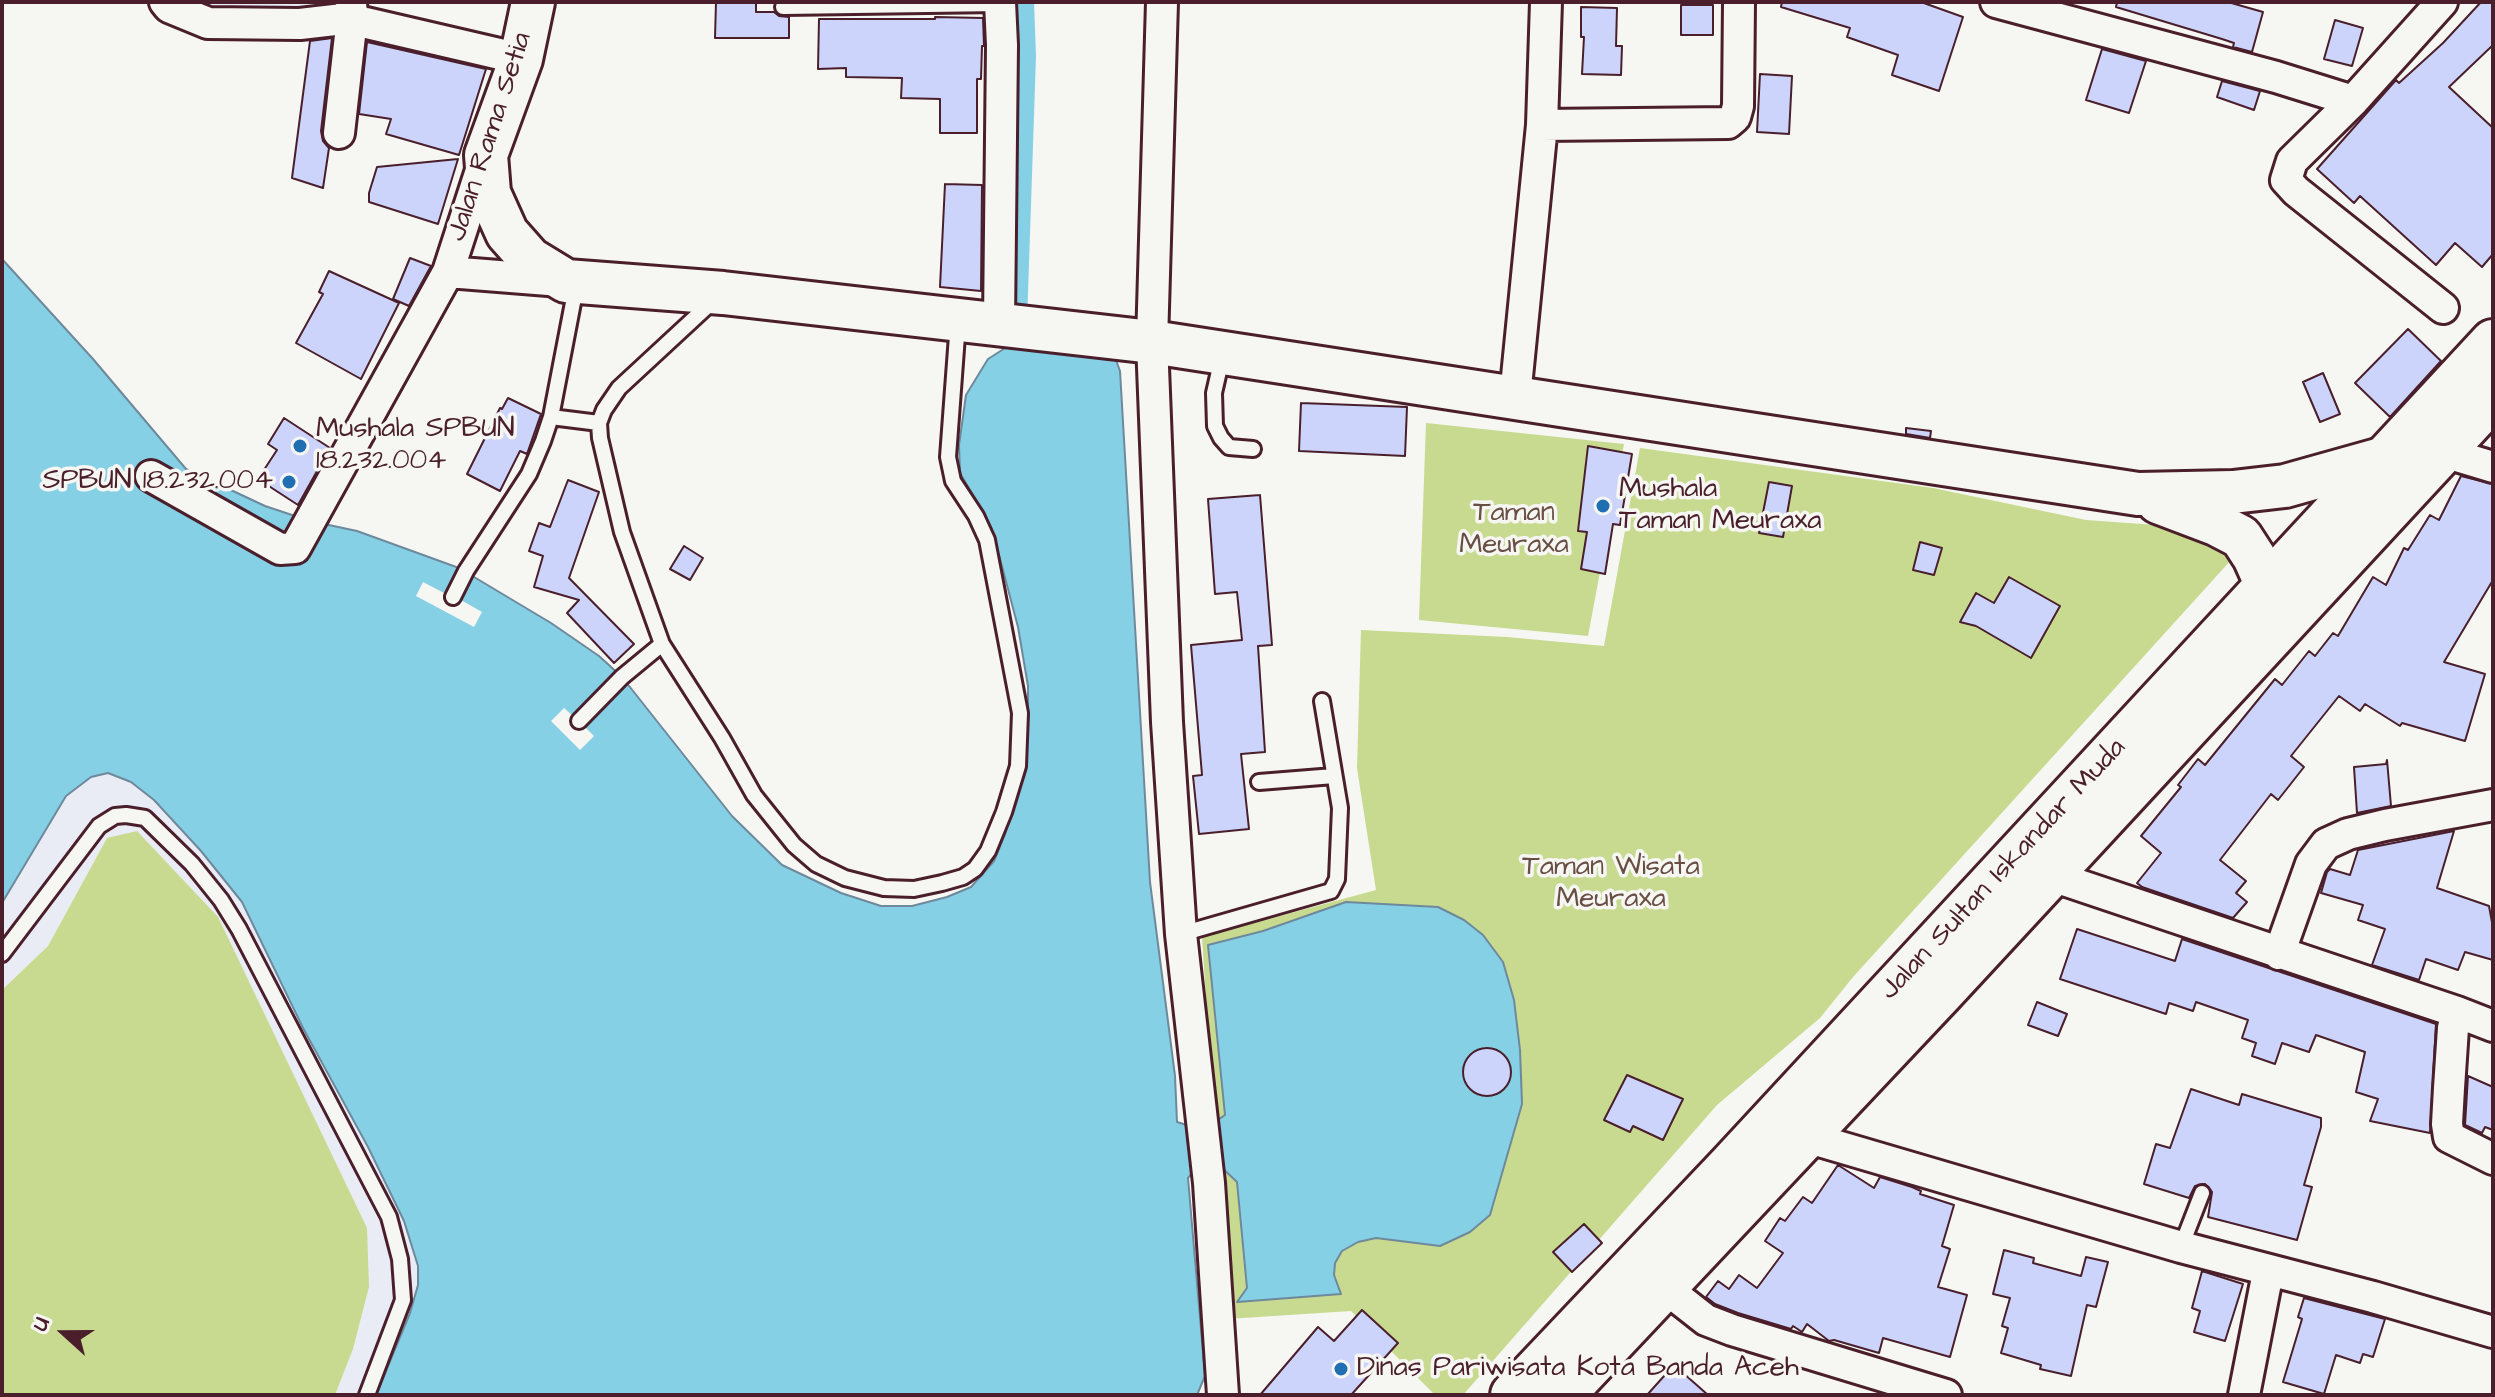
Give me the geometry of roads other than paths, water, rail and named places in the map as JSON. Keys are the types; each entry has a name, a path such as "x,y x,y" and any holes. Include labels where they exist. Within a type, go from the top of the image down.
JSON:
{"highway":[{"name":"Jalan Sultan Iskandar Muda","path":"1513,1395 1730,1166 2493,342"},
{"name":"Jalan Sultan Iskandar Muda","path":"1562,1395 1806,1137 2493,397"}],"street":[{"path":"165,2 169,7 208,23 300,24 352,10 521,59"},
{"name":"Jalan Rama Setia","path":"151,476 280,549 295,548 448,272 521,59 533,2"},
{"path":"1162,2 1145,342 1181,934 1209,1183 1223,1395"},
{"path":"1515,397 1542,125 1546,2"},
{"path":"1542,125 1728,123 1735,117 1738,106 1739,2"},
{"path":"1996,2 2276,77 2353,101"},
{"path":"2442,2 2353,101 2292,161 2286,180 2443,308"},
{"path":"1000,3 1006,323"},
{"path":"339,133 352,10"},
{"path":"486,155 489,193 507,233 530,259 572,282"},
{"path":"448,272 723,293 1006,323 1515,397 2138,494 2233,492 2285,486 2385,458"},
{"path":"2440,451 2493,467"},
{"path":"2138,494 2241,537 2267,586"},
{"path":"2279,954 2311,864 2326,844 2348,834 2385,825 2493,805"},
{"path":"2049,875 2493,1026"},
{"path":"2457,1012 2449,1088 2449,1137 2493,1159"},
{"path":"1806,1137 2268,1272 2373,1297 2493,1332"},
{"path":"2244,1395 2268,1272"},
{"path":"1664,1287 1694,1312 1732,1330 1946,1395"}],"lane":[{"path":"783,7 1000,3"},
{"path":"453,597 466,571 529,474 551,417 572,282"},
{"path":"723,293 619,388 604,410 599,423 607,475 622,532 662,644 754,795 794,845 816,864 860,883 884,888 914,889 963,877 975,869 988,851 1018,766 1020,713 987,540 950,472 948,457 958,318"},
{"path":"1223,353 1214,393 1215,426 1229,447 1253,449"},
{"path":"551,417 599,423"},
{"path":"579,721 622,677 662,644"},
{"path":"1181,934 1331,891 1337,879 1340,808 1322,701"},
{"path":"1259,782 1334,776"},
{"path":"2,954 99,826 115,816 145,818 192,864 221,900 239,929 389,1217 400,1259 403,1300 367,1395"},
{"path":"2181,1247 2202,1193"}],"water":[{"path":"2,259 93,359 186,469 265,506 310,521 357,531 459,568 551,623 599,656 622,677 732,816 782,865 841,893 881,906 912,906 971,887 994,861 1022,774 1028,734 1028,686 1018,627 999,555 980,507 960,473 959,445 966,395 988,359 1013,343 1116,360 1120,371 1150,882 1175,1076 1177,1122 1190,1126 1212,1124 1225,1115 1208,945 1263,931 1346,902 1438,907 1464,920 1483,935 1503,962 1514,1000 1522,1104 1490,1215 1470,1232 1440,1246 1376,1238 1358,1242 1342,1251 1335,1263 1334,1275 1341,1294 1237,1302 1247,1288 1237,1182 1219,1165 1197,1167 1188,1178 1205,1376 1197,1395 376,1395 410,1313 418,1285 418,1266 404,1221 368,1147 303,1028 242,902 154,800 131,782 108,773 91,777 66,796 2,903"}],"waterway":[{"path":"1013,323 1022,56 1020,2"}],"place":[{"name":"Mushala SPBUN 18.232.004","path":"300,446"},
{"name":"SPBUN 18.232.004","path":"289,482"},
{"name":"Mushala Taman Meuraxa","path":"1603,506"},
{"name":"Dinas Pariwisata Kota Banda Aceh","path":"1341,1369"}],"park label":[{"name":"Taman Meuraxa","path":"1514,530"},
{"name":"Taman Wisata Meuraxa","path":"1611,884"}]}
